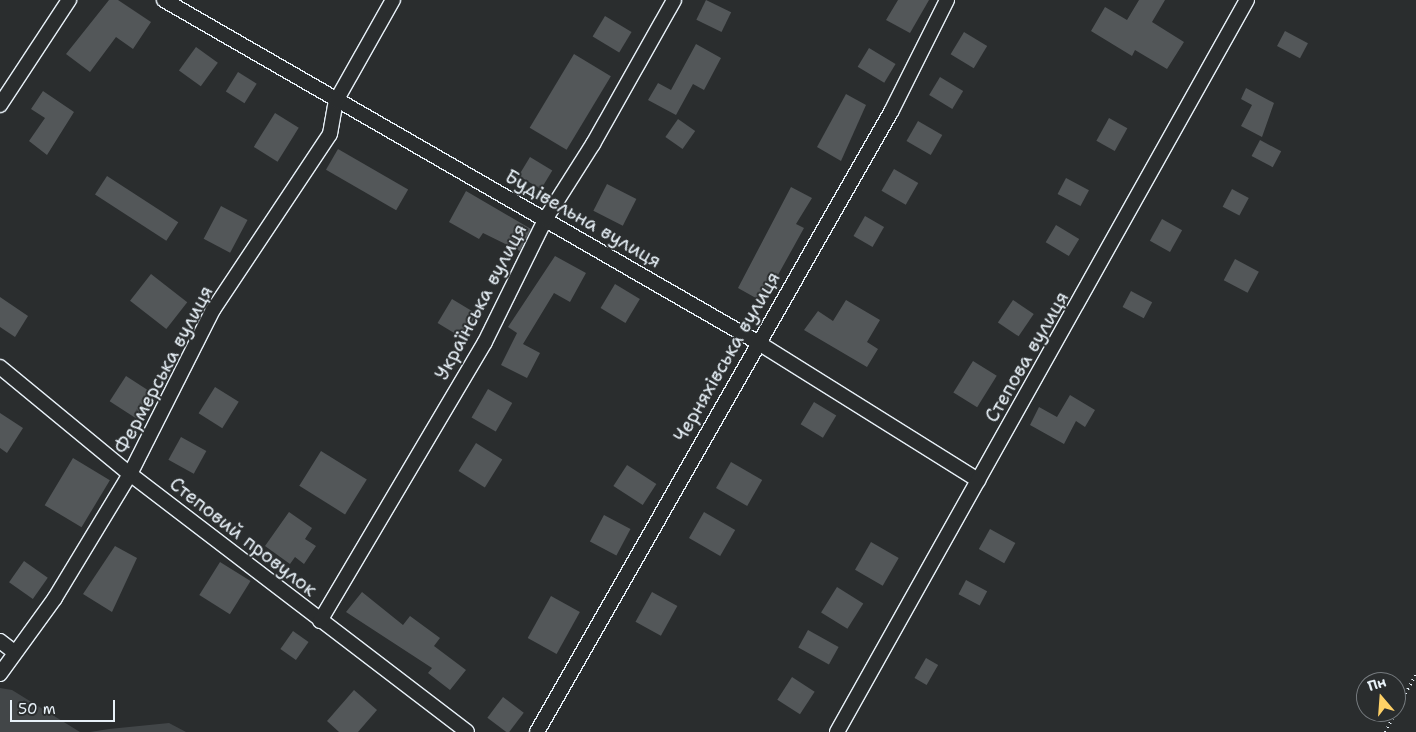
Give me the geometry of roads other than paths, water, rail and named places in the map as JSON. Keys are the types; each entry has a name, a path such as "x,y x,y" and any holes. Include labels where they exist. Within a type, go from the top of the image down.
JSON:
{"street":[{"path":"0,105 69,0"},
{"name":"Будівельна вулиця","path":"164,0 336,101 546,218 757,342 978,480"},
{"name":"Фермерська вулиця","path":"0,674 14,652 55,598 130,474 213,310 330,134 336,101 393,0"},
{"name":"Українська вулиця","path":"320,621 485,342 546,218 593,144 674,0"},
{"name":"Черняхівська вулиця","path":"536,732 757,342 891,112 947,0"},
{"path":"1234,25 1235,0"},
{"name":"Степова вулиця","path":"837,732 1247,0"},
{"name":"Степовий провулок","path":"0,367 130,474 467,732"},
{"path":"0,640 14,652"}]}
